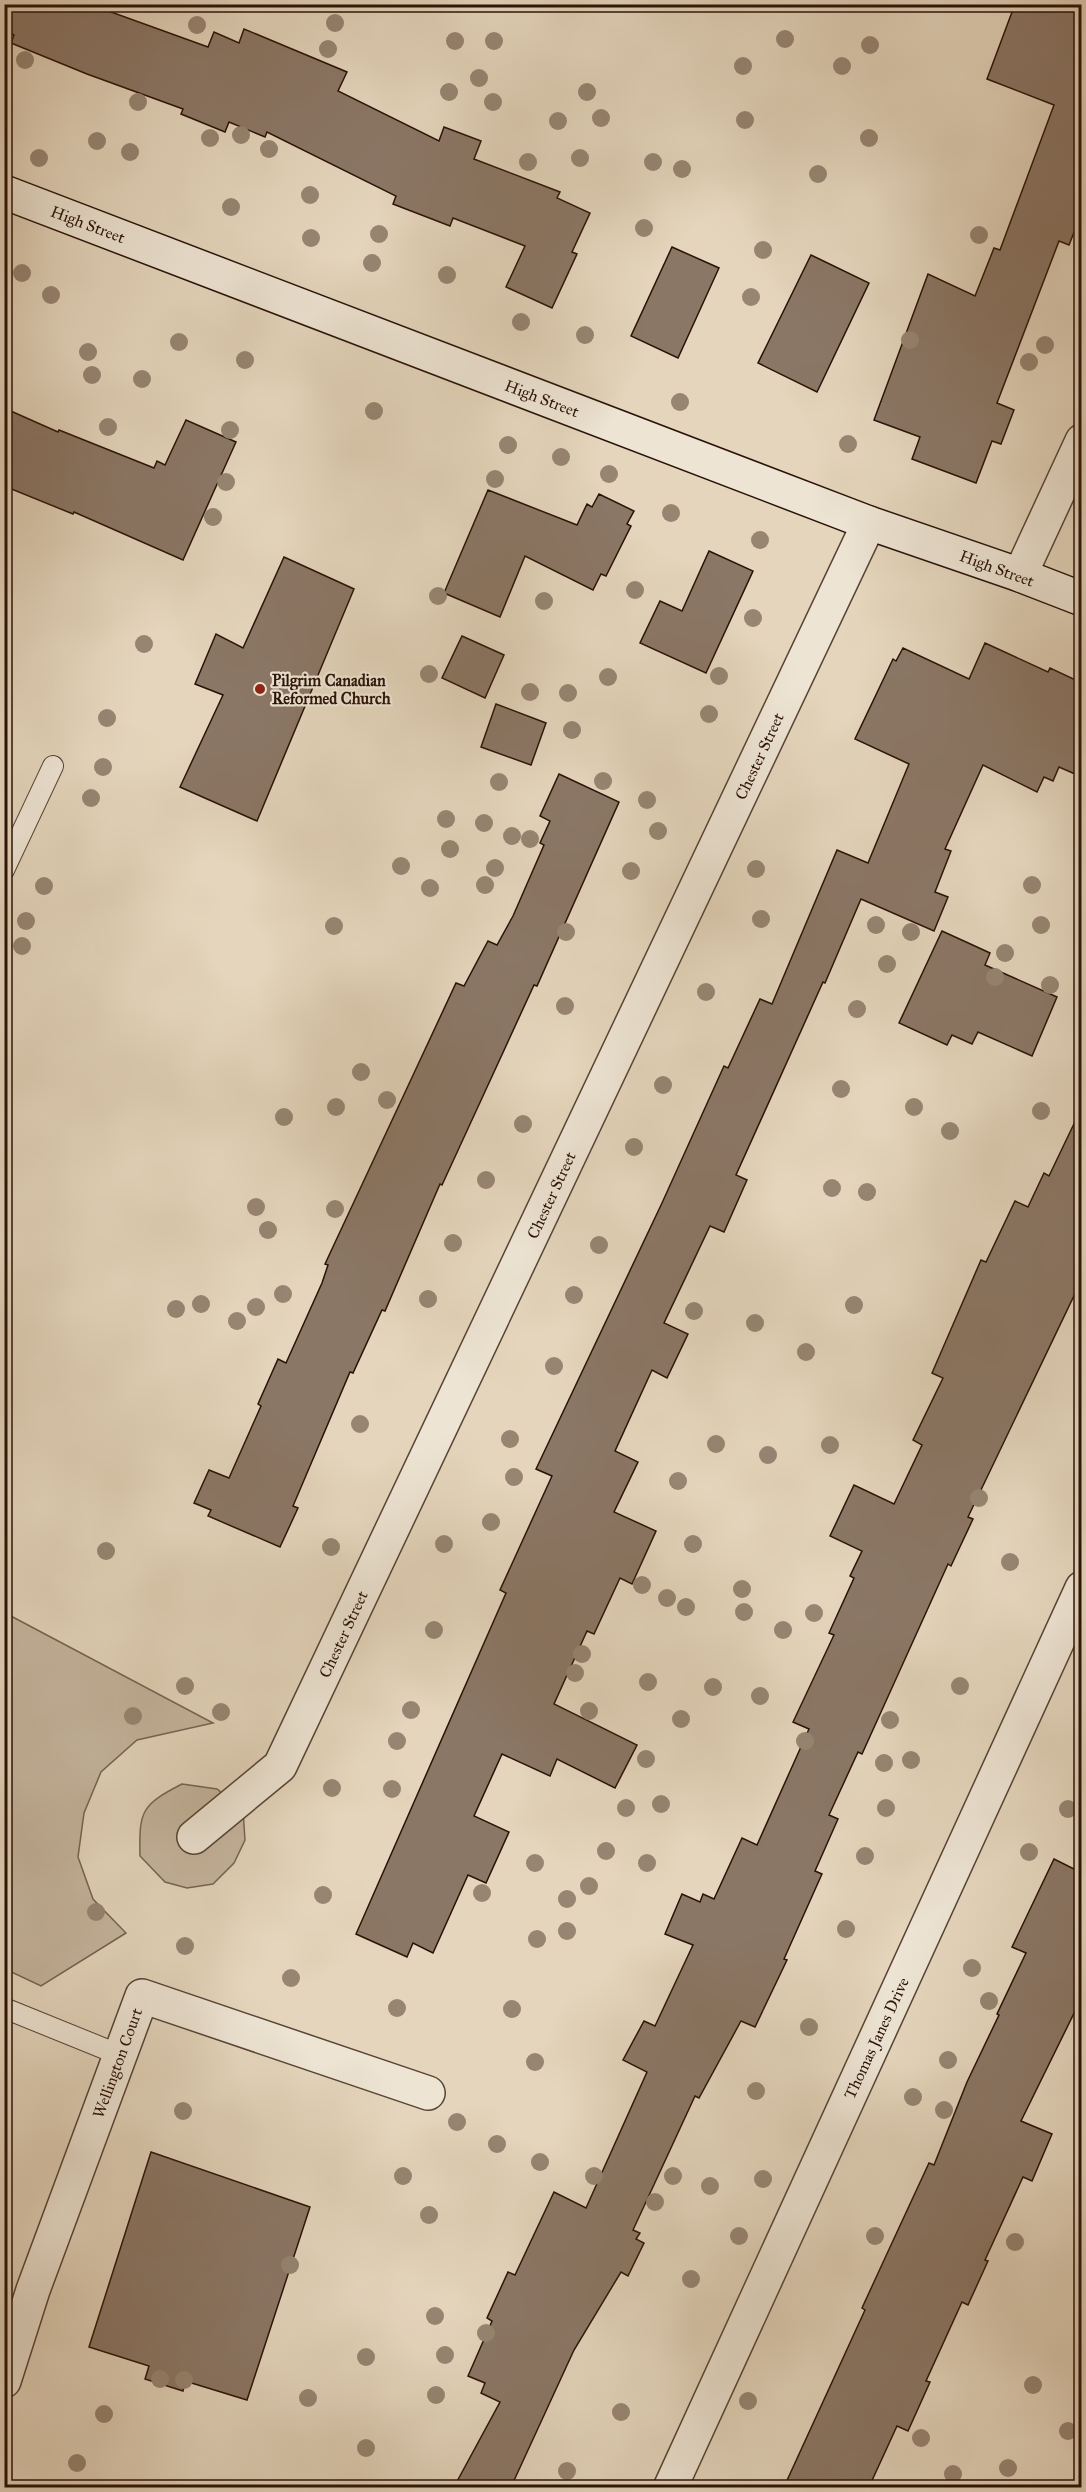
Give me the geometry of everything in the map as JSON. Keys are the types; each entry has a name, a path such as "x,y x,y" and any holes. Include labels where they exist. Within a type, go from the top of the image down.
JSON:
{"street":[{"name":"High Street","path":"4,192 869,523 1082,599"},
{"path":"1020,575 1082,441"},
{"name":"Chester Street","path":"194,1836 280,1766 869,523"},
{"name":"Thomas Janes Drive","path":"670,2487 1082,1588"},
{"name":"Wellington Court","path":"4,2381 10,2345 33,2290 142,1996 428,2093"}],"lane":[{"path":"4,870 53,766"},
{"path":"4,2008 120,2055"}],"shaded area":[{"path":"9,1615 213,1723 137,1740 101,1772 84,1813 78,1857 93,1899 126,1933 41,1986 5,1969 4,1627"},
{"path":"182,1784 217,1789 243,1810 245,1840 234,1863 213,1884 187,1888 165,1882 140,1856 140,1829 145,1811 158,1798"}],"building":[{"path":"4,4 89,4 208,47 214,32 239,43 244,29 347,72 338,91 439,141 444,127 481,141 474,159 560,192 557,198 590,213 572,252 577,254 552,308 506,287 525,246 453,218 450,226 393,204 396,196 267,132 265,137 229,122 225,132 181,114 183,109 11,43 14,35 4,31"},
{"path":"1015,4 1082,4 1082,212 1069,245 1059,241 997,403 1014,410 1001,444 992,441 976,483 912,459 920,437 874,420 928,274 975,296 994,248 1000,250 1054,105 987,79"},
{"path":"672,247 719,268 678,358 631,336"},
{"path":"811,255 869,283 817,392 758,363"},
{"path":"4,408 58,432 59,430 154,468 157,461 165,465 186,420 236,442 183,560 74,512 73,514 4,486"},
{"path":"488,490 577,525 587,504 592,507 599,494 634,511 627,524 631,526 606,576 601,574 593,590 525,556 500,617 444,593"},
{"path":"709,551 753,571 706,673 640,643 660,601 682,611"},
{"name":"Pilgrim Canadian Reformed Church","path":"284,557 354,589 257,821 180,787 223,695 195,684 216,634 243,648"},
{"path":"462,636 504,655 485,698 442,678"},
{"path":"985,643 1048,672 1050,668 1082,683 1082,777 1059,767 1053,781 1044,777 1037,792 983,765 945,849 951,851 935,892 948,897 934,931 861,899 825,983 823,982 736,1175 747,1180 724,1232 710,1226 664,1323 688,1334 667,1378 652,1370 615,1451 638,1462 614,1512 656,1531 632,1584 620,1578 594,1634 587,1631 554,1704 637,1745 615,1788 557,1759 550,1776 502,1754 474,1816 509,1832 486,1883 468,1875 433,1953 413,1943 407,1957 356,1934 506,1593 500,1590 552,1476 536,1469 724,1066 728,1068 760,999 772,1004 837,850 868,863 909,764 855,739 893,659 896,661 903,648 969,679"},
{"path":"496,704 546,723 531,765 481,747"},
{"path":"559,774 619,802 537,986 534,985 442,1185 440,1184 385,1311 382,1310 353,1373 350,1372 293,1506 298,1508 280,1547 208,1516 211,1510 194,1503 209,1470 229,1478 261,1406 258,1404 278,1359 286,1363 322,1283 328,1265 325,1264 456,983 464,986 488,941 497,945 513,916 544,845 540,843 550,821 540,816"},
{"path":"942,931 990,953 985,965 1057,997 1032,1056 978,1032 972,1044 952,1035 947,1045 899,1023"},
{"path":"1082,1107 1082,1279 968,1517 973,1519 951,1566 948,1564 862,1754 858,1752 829,1815 838,1819 815,1871 822,1874 784,1959 787,1960 755,2027 741,2021 699,2098 695,2096 633,2230 640,2233 636,2239 644,2243 628,2276 621,2272 574,2350 511,2487 454,2487 500,2402 481,2393 485,2383 468,2376 492,2321 487,2318 508,2272 515,2275 554,2192 586,2208 647,2072 623,2060 644,2021 655,2026 693,1945 665,1934 682,1894 700,1902 703,1894 714,1899 742,1838 757,1845 809,1729 793,1722 834,1635 829,1633 854,1578 850,1576 862,1551 830,1536 854,1485 894,1504 922,1445 913,1440 943,1378 932,1373 981,1260 986,1262 1015,1201 1028,1207 1044,1173 1049,1176"},
{"path":"1054,1859 1082,1873 1082,1997 1021,2121 1052,2134 1032,2181 1023,2177 985,2260 988,2261 968,2305 962,2302 926,2381 930,2382 908,2431 897,2426 869,2487 784,2487 865,2310 862,2308 929,2163 934,2165 967,2082 1026,1953 1012,1947"},
{"path":"151,2152 310,2207 247,2400 185,2381 183,2391 145,2379 149,2366 89,2347"}],"place":[{"name":"Pilgrim Canadian Reformed Church","path":"260,689"}]}
